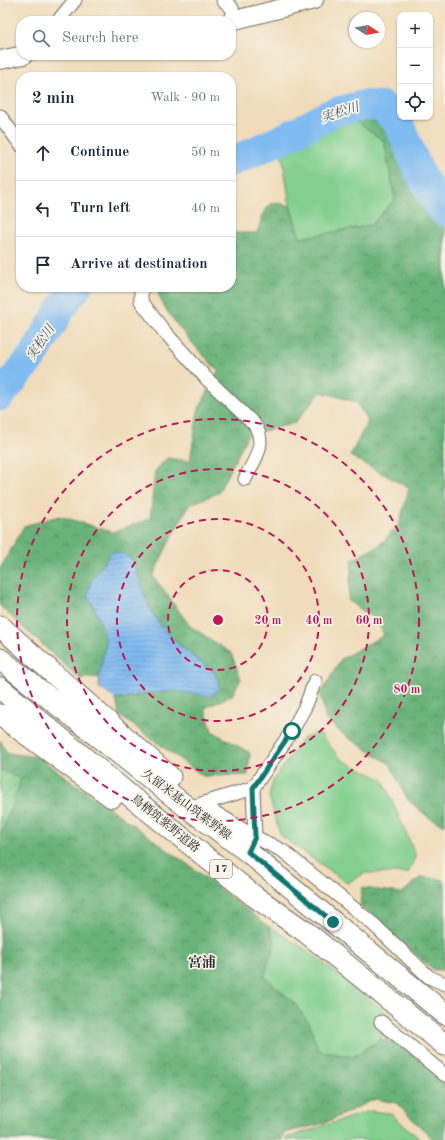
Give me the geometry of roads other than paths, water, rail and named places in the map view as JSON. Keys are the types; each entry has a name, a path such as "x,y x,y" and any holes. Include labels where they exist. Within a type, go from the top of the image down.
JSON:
{"main road":[{"path":"236,21 314,0"},
{"path":"0,60 16,57"},
{"path":"0,626 194,806 251,844"},
{"name":"久留米基山筑紫野線","path":"0,658 194,806"},
{"name":"鳥栖筑紫野道路","path":"0,688 254,896 307,933 445,1045"},
{"path":"0,715 164,836 254,896"},
{"name":"17","path":"251,844 445,1014"}],"street":[{"path":"62,16 75,0"},
{"path":"223,0 230,8 233,16"},
{"path":"0,116 16,138"},
{"path":"141,292 141,301 162,330 207,379 259,430 261,441 259,452 245,479"},
{"path":"315,681 306,705 292,731 253,788 251,844 283,851 372,923 429,977 445,984"},
{"path":"194,806 253,788"},
{"path":"381,1022 445,1075"}],"water":[{"path":"112,552 124,554 132,559 150,609 161,626 178,644 200,662 213,670 217,678 219,688 213,695 207,696 178,691 150,693 116,699 99,688 99,677 106,642 102,626 87,595 91,581"}],"waterway":[{"name":"実松川","path":"236,160 295,133 332,113 363,105 382,106 399,124 419,172 441,209 445,212"},
{"name":"実松川","path":"0,396 33,356 62,307 73,292"}],"district":[{"name":"宮浦","path":"202,963"}]}
